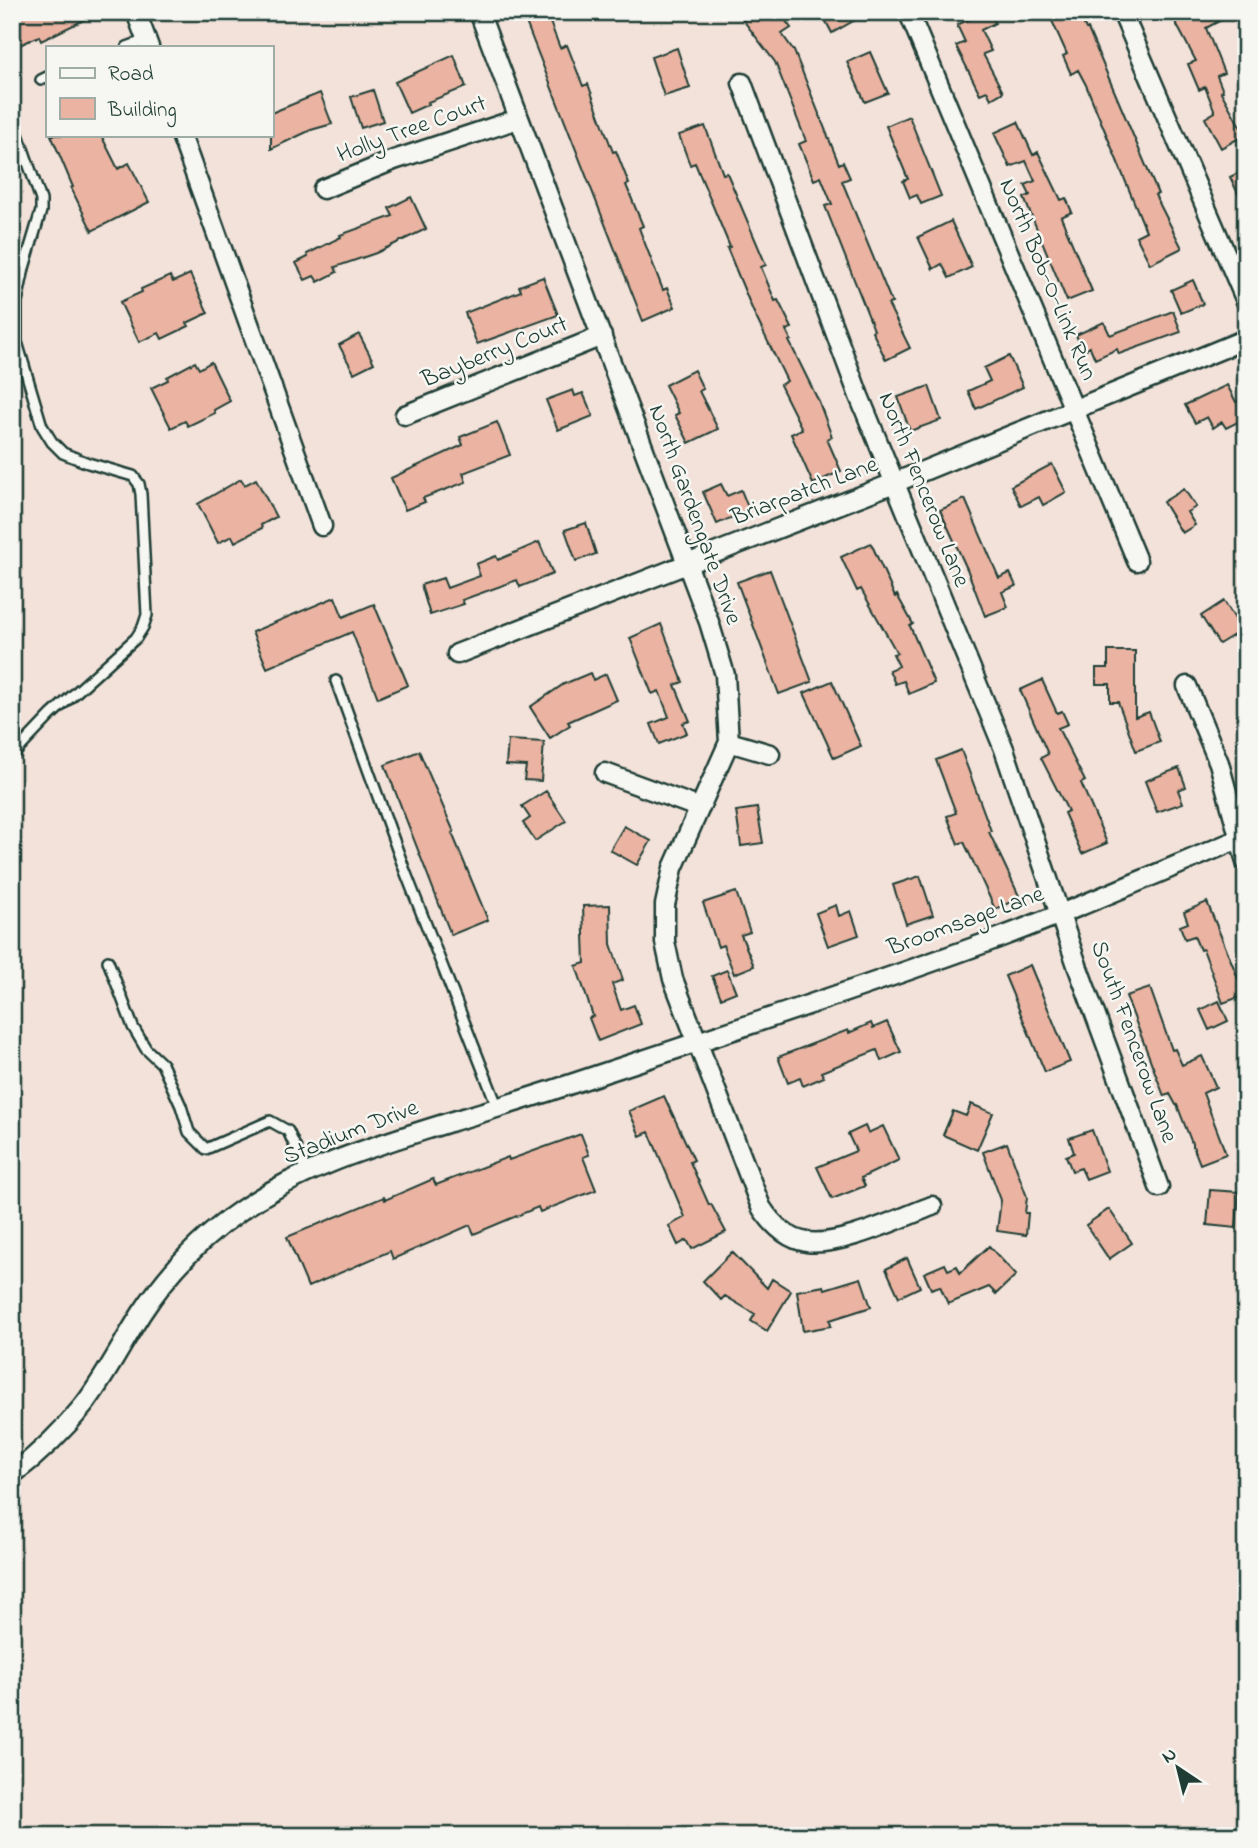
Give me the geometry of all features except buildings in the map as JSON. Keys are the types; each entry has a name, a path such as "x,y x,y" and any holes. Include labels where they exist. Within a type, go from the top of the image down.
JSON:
{"street":[{"path":"136,12 148,44"},
{"name":"North Gardengate Drive","path":"479,12 709,622 725,675 729,742 673,867 665,905 668,961 698,1042 761,1207 780,1230 807,1242 830,1242 932,1206"},
{"path":"1122,12 1246,301"},
{"name":"North Bob-O-Link Run","path":"911,18 1137,561"},
{"name":"North Fencerow Lane","path":"742,83 894,483 1003,749 1060,914"},
{"name":"Holly Tree Court","path":"323,189 394,160 519,119"},
{"path":"181,136 322,526"},
{"name":"Bayberry Court","path":"405,415 602,336"},
{"name":"Briarpatch Lane","path":"457,654 894,483 1246,339"},
{"path":"1187,687 1219,763 1242,838 1246,862"},
{"path":"729,742 770,754"},
{"path":"606,773 700,808"},
{"name":"Broomsage Lane","path":"698,1042 975,947 1242,838"},
{"name":"South Fencerow Lane","path":"1060,914 1159,1187"},
{"name":"Stadium Drive","path":"12,1475 48,1444 84,1404 157,1292 194,1250 238,1212 287,1182 338,1159 698,1042"}],"lane":[{"path":"12,117 41,200 41,211 17,302 17,342 42,426 52,442 63,453 133,476 139,484 147,615 136,638 51,715 12,756"},
{"path":"336,681 405,871 498,1108"},
{"path":"108,961 133,1027 146,1049 162,1064 181,1106 189,1132 206,1149 270,1121 288,1130 307,1173"}]}
